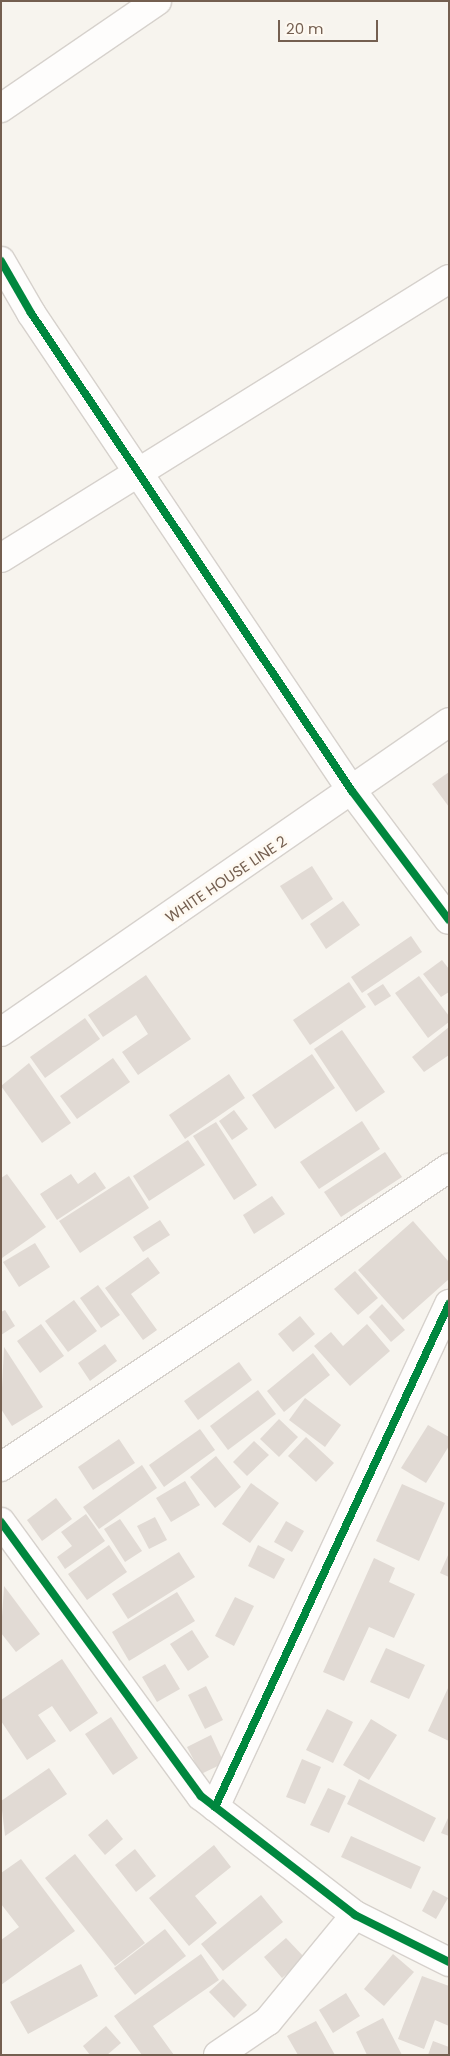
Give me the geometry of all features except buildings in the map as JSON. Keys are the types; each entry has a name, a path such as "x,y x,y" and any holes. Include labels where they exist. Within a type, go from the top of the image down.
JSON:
{"street":[{"path":"1,108 157,1"},
{"path":"1,261 31,313 352,791 449,920"},
{"path":"1,558 449,279"},
{"name":"WHITE HOUSE LINE 2","path":"1,1032 352,791 449,722"},
{"path":"1,1467 449,1168"},
{"path":"215,1807 449,1304"},
{"path":"1,1522 201,1796 355,1915 449,1962"},
{"path":"218,2055 268,2021 355,1915"}],"cycle path":[{"path":"1,261 31,313 352,791 449,920"},
{"path":"215,1807 449,1304"},
{"path":"1,1522 201,1796 355,1915 449,1962"}]}
